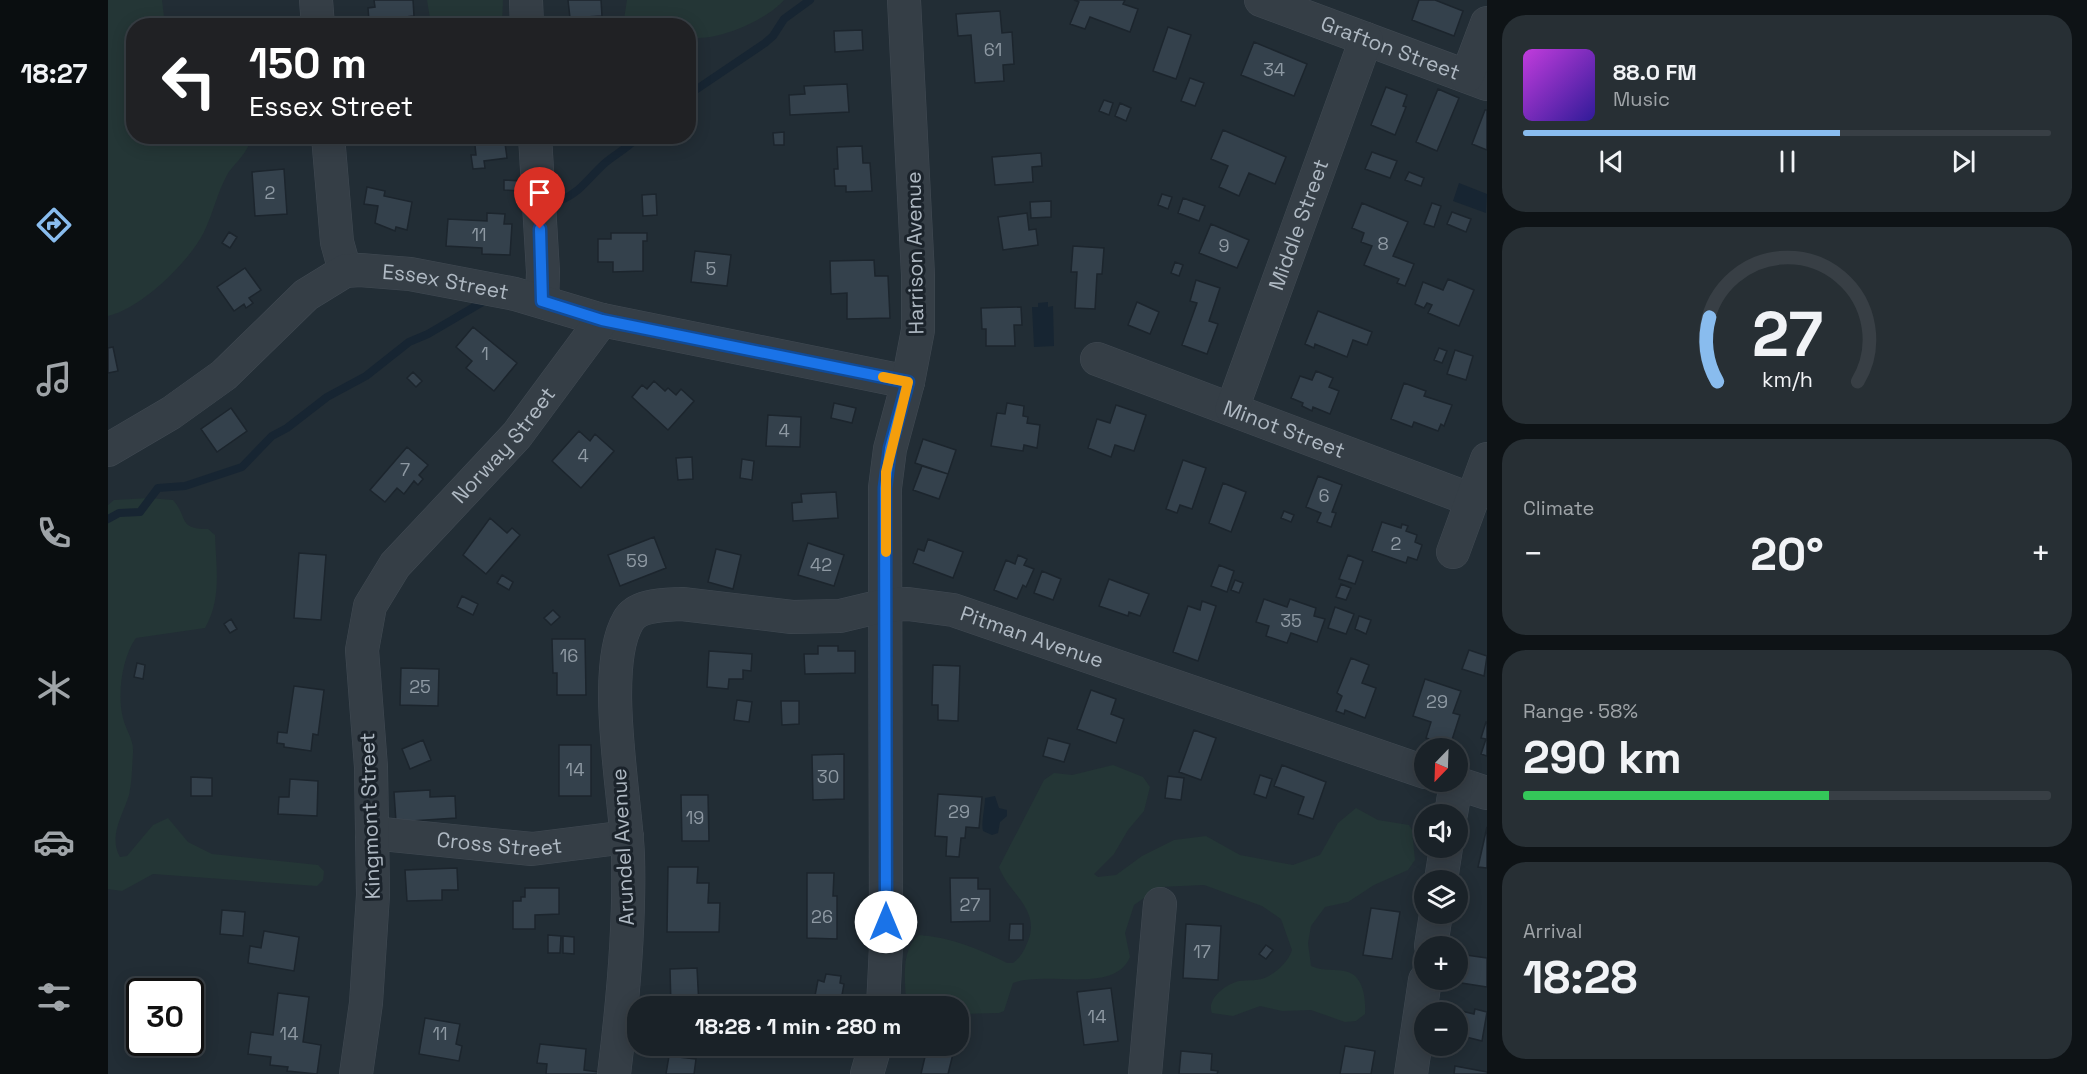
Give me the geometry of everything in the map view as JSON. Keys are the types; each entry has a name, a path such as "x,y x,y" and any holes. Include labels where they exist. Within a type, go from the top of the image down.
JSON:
{"street":[{"path":"316,0 317,18"},
{"path":"526,0 527,18"},
{"name":"Harrison Avenue","path":"883,996 886,945 886,472 918,330 918,275 904,0"},
{"name":"Grafton Street","path":"1261,0 1477,80"},
{"path":"1477,80 1487,23"},
{"name":"Middle Street","path":"1232,409 1366,39"},
{"path":"108,450 135,436 205,390 242,360 306,295 345,271 337,242 329,144"},
{"path":"535,144 543,272 542,301"},
{"name":"Essex Street","path":"345,271 410,274 542,301 602,320 908,382"},
{"name":"Norway Street","path":"395,565 516,435 602,320"},
{"name":"Minot Street","path":"1097,359 1472,500"},
{"path":"1453,552 1487,459"},
{"name":"Kingmont Street","path":"356,1074 366,1003 373,895 371,767 362,640 370,606 395,565"},
{"name":"Pitman Avenue","path":"627,622 637,612 673,604 700,604 815,617 840,616 886,605 928,606 978,617 1414,768"},
{"name":"Arundel Avenue","path":"614,1074 626,962 627,837 616,717 618,657 627,622"},
{"path":"1468,787 1487,793"},
{"name":"Cross Street","path":"372,833 532,849 627,837"},
{"path":"1145,1074 1160,904"},
{"path":"1411,1074 1424,990"},
{"path":"867,1074 872,1056"}],"shaded area":[{"path":"108,0 162,0 164,18 126,18 126,144 249,144 230,170 204,232 187,257 149,294 135,304 108,316"},
{"path":"427,0 503,0 502,18 430,18"},
{"path":"627,0 784,0 776,8 753,22 712,37 696,38 696,18 624,18"},
{"path":"149,498 173,500 188,525 208,529 215,535 216,594 205,628 136,638 127,655 122,676 121,709 133,753 129,795 116,833 120,857 127,856 153,825 168,818 188,842 212,854 318,865 324,871 323,880 317,886 153,874 122,891 108,889 108,505 114,500"},
{"path":"1113,765 1143,777 1150,787 1144,811 1128,830 1114,854 1094,874 1098,877 1116,875 1142,856 1174,840 1206,836 1240,855 1293,865 1320,855 1338,823 1356,808 1378,820 1409,825 1412,830 1415,860 1408,870 1374,885 1348,902 1325,907 1311,926 1308,943 1311,966 1348,972 1358,979 1363,990 1365,1014 1356,1021 1345,1022 1311,1010 1282,1011 1260,1006 1233,1016 1212,1013 1214,998 1228,985 1267,977 1282,966 1292,950 1281,919 1262,906 1204,885 1160,887 1134,905 1125,933 1130,957 1122,968 1110,975 1095,978 1027,980 1013,983 1004,1011 999,1013 969,1014 969,996 906,996 906,959 913,942 919,935 942,938 964,945 1007,963 1013,963 1024,951 1031,930 1030,920 1027,910 999,867 1044,780 1054,773 1072,775"}],"water":[{"path":"1459,183 1487,194 1486,213 1453,201"},
{"path":"1048,302 1048,307 1053,306 1054,346 1034,347 1032,307 1038,307 1038,303"},
{"path":"995,796 999,808 1007,810 1007,816 1000,822 998,833 992,835 983,831 983,820 985,798"}],"building":[{"path":"374,0 413,0 414,16 369,18 368,8 375,7"},
{"path":"568,0 601,0 602,16 570,18"},
{"path":"1074,0 1125,0 1123,4 1138,9 1130,32 1090,17 1085,29 1070,24 1079,2"},
{"path":"1419,0 1435,0 1463,11 1454,36 1412,20"},
{"path":"1000,11 1002,33 1012,32 1014,64 1003,65 1004,81 975,83 971,35 958,36 956,14"},
{"path":"1168,27 1191,35 1176,79 1153,71"},
{"path":"862,30 863,50 835,52 834,31"},
{"path":"1254,42 1307,64 1294,96 1241,75"},
{"path":"1190,78 1204,83 1195,106 1181,101"},
{"path":"847,84 849,112 790,115 789,95 805,94 804,86"},
{"path":"1386,87 1407,95 1403,106 1406,107 1395,135 1371,125"},
{"path":"1438,89 1459,98 1437,151 1416,142"},
{"path":"1104,100 1113,103 1109,115 1099,111"},
{"path":"1120,103 1131,108 1126,121 1115,116"},
{"path":"1485,110 1487,110 1487,150 1472,144"},
{"path":"1223,130 1286,157 1275,184 1249,173 1239,196 1219,187 1228,166 1211,159"},
{"path":"784,132 784,145 774,145 773,133"},
{"path":"475,144 505,144 507,158 484,161 485,168 473,169 471,155 476,155"},
{"path":"862,146 863,163 870,163 872,191 846,192 846,186 835,186 834,169 838,169 837,147"},
{"path":"1372,152 1397,161 1390,178 1365,169"},
{"path":"1041,153 1042,166 1032,167 1033,182 995,185 992,157"},
{"path":"284,169 287,214 255,216 252,172"},
{"path":"1409,172 1424,178 1421,186 1405,180"},
{"path":"504,180 521,181 521,191 504,190"},
{"path":"367,187 385,191 384,196 412,202 407,230 396,227 395,231 375,223 378,206 364,204"},
{"path":"656,194 657,215 643,216 642,195"},
{"path":"1162,194 1172,197 1168,209 1158,205"},
{"path":"1183,198 1205,206 1199,221 1178,213"},
{"path":"1051,201 1051,217 1031,218 1030,202"},
{"path":"1362,203 1408,222 1393,256 1414,264 1405,286 1397,283 1399,279 1364,265 1372,246 1361,242 1364,233 1352,228"},
{"path":"1432,203 1441,206 1434,227 1424,224"},
{"path":"1452,212 1471,219 1466,232 1447,224"},
{"path":"487,213 505,214 504,224 512,224 510,255 482,254 482,248 446,246 448,219 487,221"},
{"path":"1027,213 1029,230 1036,229 1038,245 1003,250 998,217"},
{"path":"1211,224 1249,240 1237,268 1199,253"},
{"path":"229,232 237,237 230,248 222,243"},
{"path":"611,233 647,233 647,241 643,241 643,271 613,272 613,262 598,262 598,239 611,239"},
{"path":"1073,246 1104,248 1102,274 1097,274 1095,309 1075,308 1077,272 1071,272"},
{"path":"695,251 731,255 727,286 691,282"},
{"path":"874,260 875,276 888,276 890,318 847,319 847,293 831,294 830,261"},
{"path":"1175,262 1183,265 1179,276 1171,273"},
{"path":"245,268 261,290 249,298 253,303 246,308 244,304 234,311 217,287"},
{"path":"1448,279 1474,290 1459,326 1428,313 1432,305 1427,303 1424,308 1415,304 1423,282 1443,290"},
{"path":"1196,280 1220,288 1209,321 1218,324 1207,354 1182,345 1197,303 1190,301"},
{"path":"1137,302 1159,312 1150,334 1128,325"},
{"path":"1021,307 1022,325 1014,325 1015,346 986,346 986,329 982,329 981,308"},
{"path":"1318,311 1372,332 1367,345 1353,340 1347,357 1315,344 1314,348 1305,344"},
{"path":"473,327 517,363 494,391 466,368 472,361 456,347"},
{"path":"113,347 118,371 108,373 108,348"},
{"path":"1439,348 1447,351 1442,363 1434,360"},
{"path":"1455,350 1473,356 1466,380 1447,374"},
{"path":"1316,371 1333,378 1329,387 1339,391 1330,414 1313,407 1312,411 1302,406 1303,403 1291,398 1300,376 1312,380"},
{"path":"413,372 422,381 416,387 407,378"},
{"path":"654,381 665,391 668,388 676,395 681,389 694,401 668,430 632,397 642,385 647,389"},
{"path":"1404,383 1426,391 1424,396 1452,405 1444,426 1441,424 1438,431 1414,422 1412,427 1391,419"},
{"path":"834,403 856,408 852,423 831,418"},
{"path":"1007,403 1024,406 1023,416 1028,417 1027,423 1040,425 1037,448 1024,445 1023,451 991,446 997,413 1005,414"},
{"path":"1116,405 1146,415 1134,451 1115,445 1111,457 1088,448 1097,419 1110,423"},
{"path":"231,408 247,431 217,452 201,429"},
{"path":"768,415 801,417 800,447 766,446"},
{"path":"579,431 590,441 595,434 614,451 581,488 552,461"},
{"path":"923,439 956,450 948,474 915,463"},
{"path":"407,447 428,465 419,475 423,479 418,485 414,481 404,494 397,488 385,502 370,490"},
{"path":"692,457 693,479 678,480 676,458"},
{"path":"742,459 754,461 752,480 740,478"},
{"path":"1183,460 1206,468 1192,509 1180,505 1177,513 1166,509"},
{"path":"922,466 948,474 939,499 913,490"},
{"path":"1318,476 1342,485 1332,512 1336,513 1331,527 1317,522 1321,513 1306,507"},
{"path":"1223,483 1246,492 1231,532 1209,523"},
{"path":"836,492 838,518 793,521 792,503 802,502 801,494"},
{"path":"1284,511 1294,515 1291,522 1281,518"},
{"path":"490,518 507,533 512,528 520,535 486,574 463,555"},
{"path":"1382,522 1401,528 1402,524 1408,526 1406,531 1417,535 1415,542 1422,545 1417,560 1408,557 1406,563 1372,551"},
{"path":"654,537 666,568 620,586 608,555"},
{"path":"928,539 963,552 953,578 913,563 918,549 924,551"},
{"path":"808,543 844,555 834,586 798,575"},
{"path":"716,549 741,555 733,589 708,582"},
{"path":"299,553 326,555 321,620 294,618"},
{"path":"1018,555 1027,559 1024,565 1034,569 1026,587 1023,585 1017,599 994,590 1006,560 1015,564"},
{"path":"1348,555 1363,561 1355,584 1339,579"},
{"path":"1219,565 1234,571 1227,592 1211,586"},
{"path":"1042,571 1061,579 1053,600 1034,593"},
{"path":"502,575 513,582 509,590 497,583"},
{"path":"1109,579 1149,594 1140,616 1129,612 1128,616 1099,606"},
{"path":"1235,580 1243,583 1239,593 1231,590"},
{"path":"1341,584 1351,588 1346,600 1336,597"},
{"path":"462,596 478,604 473,615 457,607"},
{"path":"1264,599 1287,607 1290,599 1316,608 1314,616 1325,619 1317,642 1291,633 1287,643 1266,636 1269,626 1256,622"},
{"path":"1202,601 1216,606 1198,661 1173,652 1188,606 1200,610"},
{"path":"1335,607 1354,614 1346,634 1328,628"},
{"path":"553,610 560,617 551,625 544,618"},
{"path":"1359,616 1371,620 1366,634 1355,629"},
{"path":"231,619 237,629 230,633 224,624"},
{"path":"552,639 585,639 586,695 557,695 557,673 553,673"},
{"path":"818,646 838,646 838,651 855,651 855,673 805,674 804,654 818,654"},
{"path":"1469,650 1487,656 1484,676 1462,669"},
{"path":"709,651 752,654 751,671 743,670 743,679 729,679 728,689 707,687"},
{"path":"1351,658 1369,665 1362,683 1376,688 1365,718 1345,710 1344,714 1336,711 1342,696 1337,693"},
{"path":"137,663 145,665 143,679 134,677"},
{"path":"933,665 960,666 958,721 938,720 938,705 932,705"},
{"path":"401,668 439,669 438,706 400,705"},
{"path":"1425,679 1461,691 1453,713 1460,715 1453,738 1426,738 1431,722 1413,716"},
{"path":"294,686 324,690 318,735 313,734 311,751 284,747 284,744 277,743 278,732 287,733"},
{"path":"1091,690 1116,699 1111,714 1124,719 1116,743 1077,729"},
{"path":"737,700 752,702 749,722 734,720"},
{"path":"781,701 799,701 799,724 782,725"},
{"path":"1486,722 1487,756 1481,754 1486,739 1481,738"},
{"path":"1194,730 1216,738 1201,780 1179,772"},
{"path":"1048,738 1070,744 1064,762 1043,756"},
{"path":"423,740 431,760 410,769 402,749"},
{"path":"559,745 591,745 591,796 559,796"},
{"path":"844,754 844,799 813,800 812,755"},
{"path":"1282,765 1326,782 1313,819 1298,814 1304,797 1274,786"},
{"path":"1260,775 1272,779 1266,798 1254,794"},
{"path":"1168,776 1184,778 1181,800 1165,798"},
{"path":"191,777 212,778 212,796 191,796"},
{"path":"290,779 318,781 317,816 278,814 279,797 289,797"},
{"path":"430,790 430,797 455,796 456,818 396,822 394,792"},
{"path":"938,794 982,797 979,828 966,827 965,838 961,838 959,857 946,856 947,837 935,836"},
{"path":"681,795 708,795 709,841 682,841"},
{"path":"1487,827 1487,868 1478,867"},
{"path":"668,867 698,867 697,883 709,883 708,903 720,903 719,932 667,932"},
{"path":"457,868 458,890 442,890 442,900 407,901 405,870"},
{"path":"807,873 834,873 833,896 837,896 837,939 807,938"},
{"path":"950,878 978,878 978,889 990,889 990,921 951,922"},
{"path":"525,888 559,888 559,914 535,915 535,929 513,929 513,901 521,901 521,897 525,897"},
{"path":"1371,908 1400,912 1392,959 1363,955"},
{"path":"222,910 245,912 243,936 220,934"},
{"path":"1010,924 1023,924 1023,940 1009,940"},
{"path":"1186,924 1221,926 1218,980 1183,978"},
{"path":"264,931 299,937 294,971 248,963 250,946 261,948"},
{"path":"548,935 561,936 560,953 548,953"},
{"path":"563,936 574,937 574,954 563,953"},
{"path":"1266,945 1273,950 1266,959 1259,954"},
{"path":"1468,955 1487,958 1487,987 1468,984"},
{"path":"697,968 698,996 671,996 670,969"},
{"path":"826,974 841,976 840,983 844,984 842,996 815,996 818,980 824,982"},
{"path":"1111,988 1118,1041 1084,1045 1077,992"},
{"path":"278,993 309,997 303,1042 321,1045 317,1074 287,1071 288,1067 270,1065 271,1057 248,1054 251,1032 273,1035"},
{"path":"1475,1009 1487,1012 1482,1041 1468,1038 1468,1013 1474,1014"},
{"path":"425,1018 460,1024 456,1044 462,1046 459,1061 419,1054"},
{"path":"540,1044 586,1049 584,1070 599,1072 598,1074 546,1074 547,1064 537,1063"},
{"path":"1345,1046 1375,1051 1371,1074 1340,1074"},
{"path":"1181,1051 1212,1054 1211,1070 1218,1071 1217,1074 1179,1074"},
{"path":"669,1056 696,1059 694,1074 666,1074"},
{"path":"925,1056 952,1056 948,1074 921,1074"},
{"path":"1455,1066 1487,1072 1487,1074 1454,1074"}],"waterway":[{"path":"696,90 765,43 773,36 784,19 810,0"},
{"path":"561,200 579,189 605,163 630,144"},
{"path":"108,519 119,513 140,512 158,488 185,486 242,467 272,436 287,428 327,397 366,376 409,342 428,334 486,300"}],"slow traffic":[{"path":"883,377 908,382 890,448 886,472 886,552"}],"route":[{"path":"540,229 543,272 542,301 602,320 776,353 908,382 890,448 885,488 886,922"}]}
